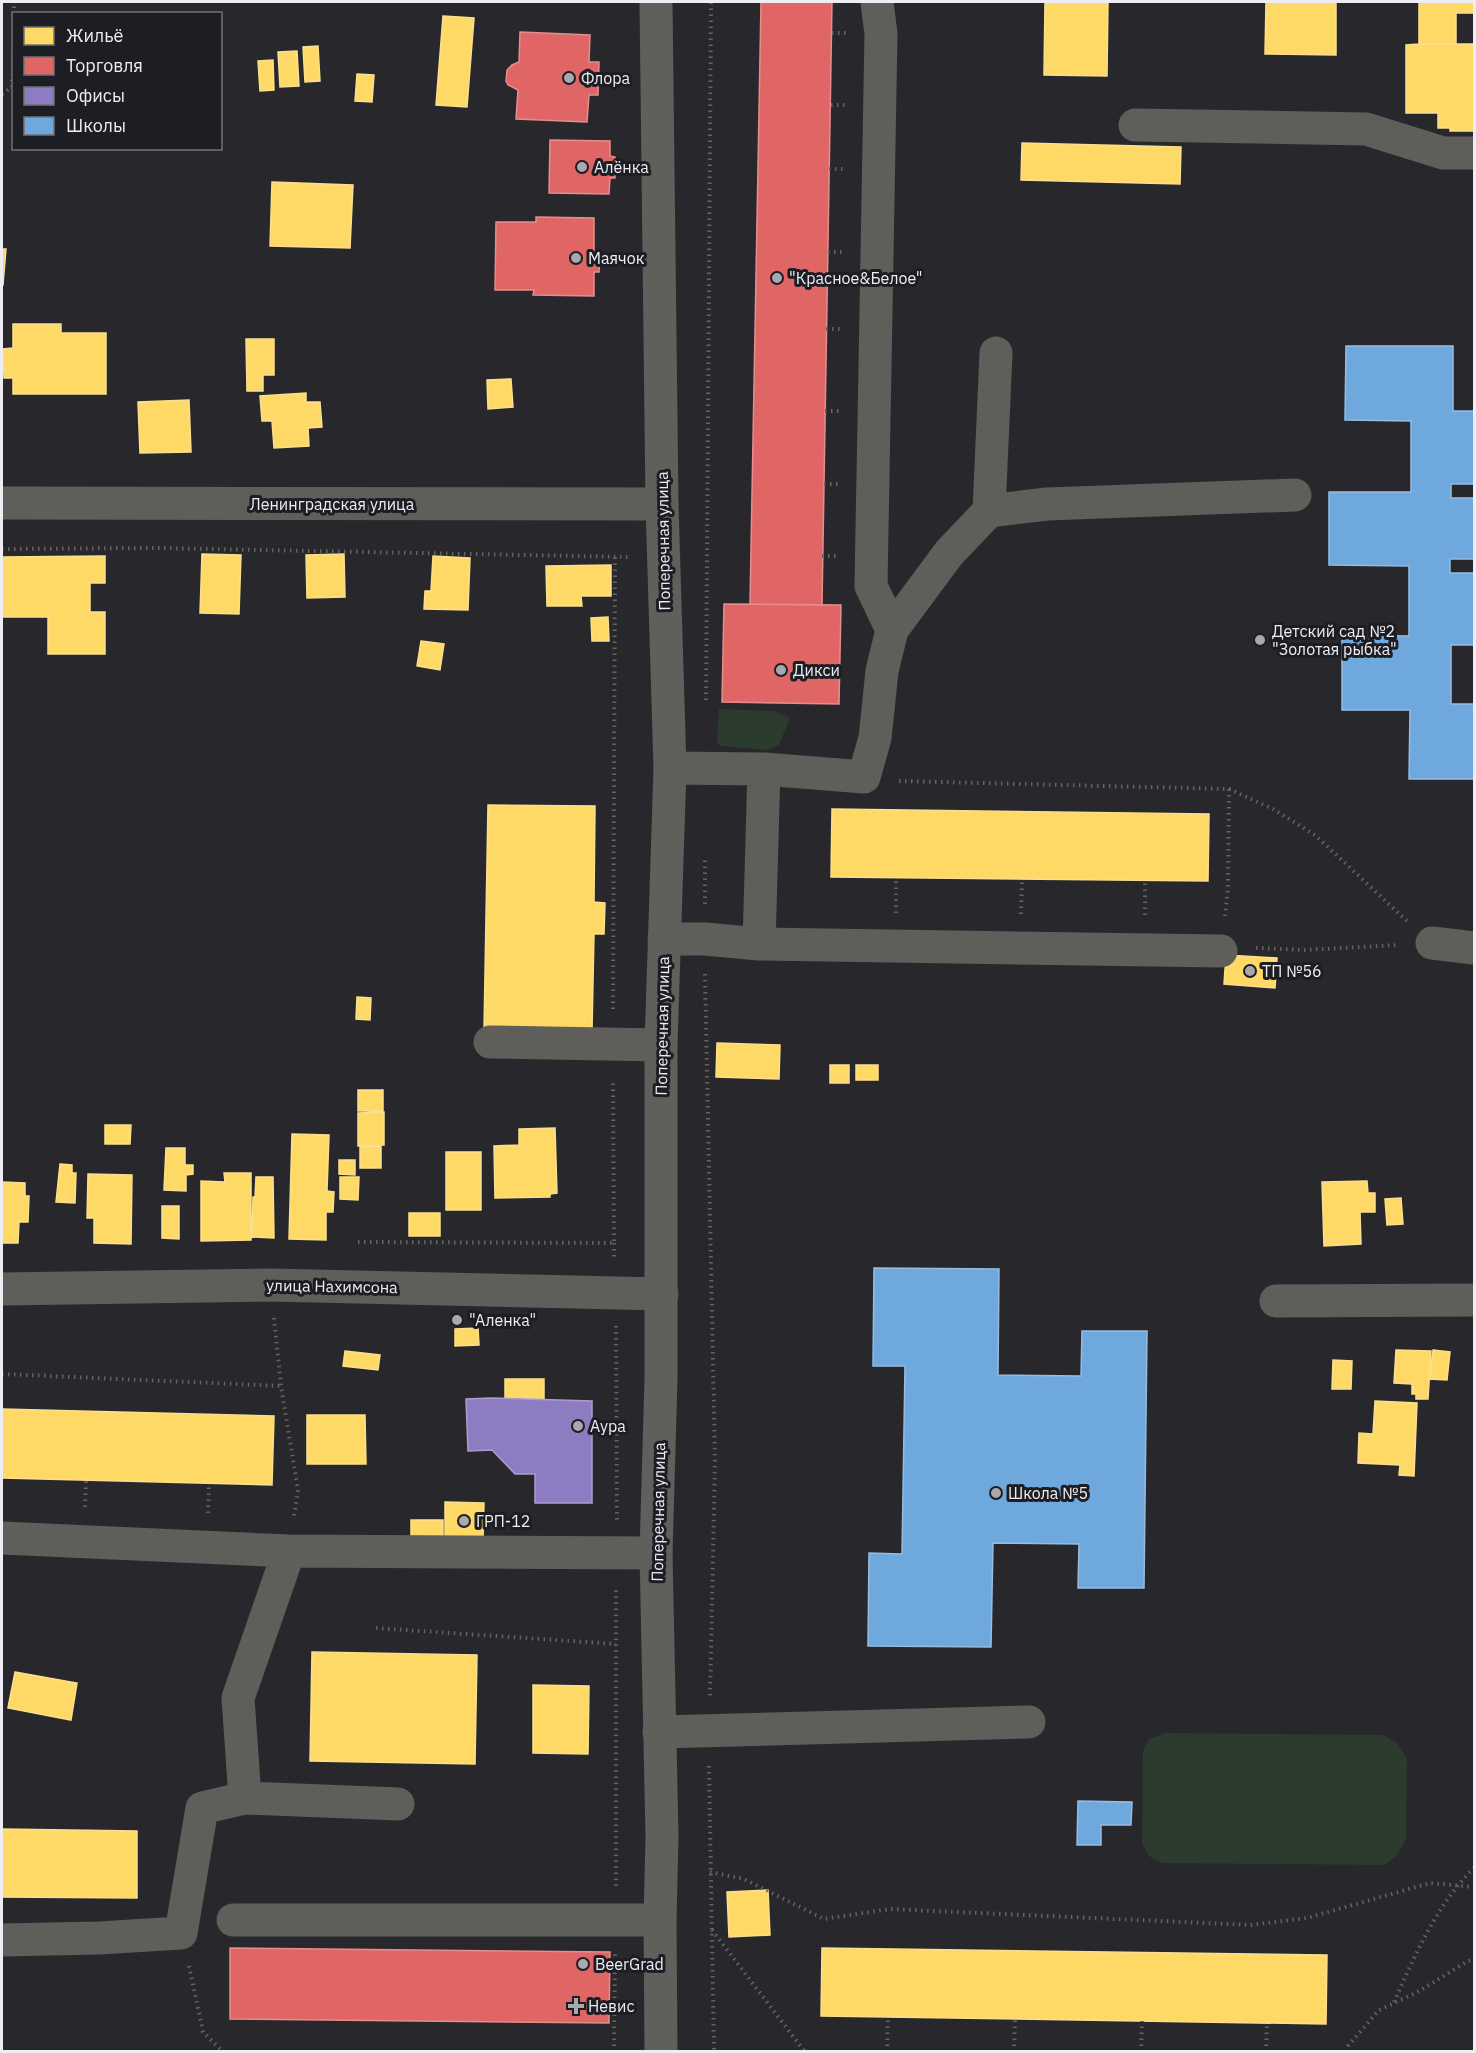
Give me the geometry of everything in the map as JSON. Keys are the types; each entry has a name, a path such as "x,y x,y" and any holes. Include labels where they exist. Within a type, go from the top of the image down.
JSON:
{"main road":[{"name":"Поперечная улица","path":"656,2 662,504 670,768 661,1045 662,1294 656,1553 662,1837 661,2052"}],"street":[{"path":"877,2 881,34 871,586 892,630"},
{"path":"1135,125 1366,129 1443,153 1474,153"},
{"path":"670,768 764,769 864,777 875,738 882,671 892,630 949,553 988,511 996,353"},
{"path":"988,511 1047,504 1295,495"},
{"name":"Ленинградская улица","path":"2,503 662,504"},
{"path":"759,944 764,769"},
{"path":"664,939 705,939 759,944 1221,951"},
{"path":"1432,944 1474,948"},
{"path":"490,1042 661,1045"},
{"name":"улица Нахимсона","path":"2,1288 270,1285 662,1294"},
{"path":"1276,1301 1474,1300"},
{"path":"2,1538 289,1551 656,1553"},
{"path":"245,1798 238,1698 289,1551"},
{"path":"659,1732 1029,1722"},
{"path":"2,1940 182,1934 202,1808 245,1798 398,1804"},
{"path":"233,1920 660,1920"}],"path":[{"path":"705,710 711,2"},
{"path":"2,549 154,548 629,557"},
{"path":"614,2052 615,557"},
{"path":"864,777 906,782 1229,789 1273,809 1315,835 1432,944"},
{"path":"1229,789 1228,888 1221,951 1236,947 1304,950 1432,944"},
{"path":"705,848 715,1460 709,1732 714,2052"},
{"path":"358,1242 614,1243"},
{"path":"270,1285 281,1386 298,1490 289,1551"},
{"path":"2,1374 281,1386"},
{"path":"376,1628 616,1644"},
{"path":"1394,2003 1416,1953 1457,1885 1474,1868"},
{"path":"710,1872 744,1879 824,1919 891,1909 1251,1925 1307,1918 1430,1883 1474,1887"},
{"path":"711,1929 805,2052"},
{"path":"182,1934 203,2032 222,2052"},
{"path":"1347,2052 1348,2046 1379,2010 1416,1993 1474,1959"},
{"path":"887,2052 888,2018"},
{"path":"1014,2052 1015,2019"},
{"path":"1141,2052 1142,2021"},
{"path":"1266,2052 1267,2023"}],"green space":[{"path":"719,709 774,711 790,718 779,745 767,750 721,746 717,742"},
{"path":"1166,1733 1383,1735 1397,1743 1407,1758 1406,1839 1398,1854 1385,1865 1162,1863 1149,1856 1142,1843 1143,1751 1149,1739"}],"building: Жильё":[{"path":"1045,2 1108,2 1107,76 1044,75"},
{"path":"1266,2 1336,2 1336,55 1265,54"},
{"path":"1419,2 1474,2 1474,13 1456,13 1456,44 1419,44"},
{"path":"443,16 474,18 467,107 436,105"},
{"path":"1474,44 1474,131 1450,131 1450,128 1438,128 1438,113 1406,113 1406,45"},
{"path":"318,46 320,81 305,82 303,47"},
{"path":"297,51 299,86 280,87 278,52"},
{"path":"273,60 274,90 260,91 258,61"},
{"path":"357,74 374,75 372,102 355,101"},
{"path":"1022,143 1181,147 1180,184 1021,180"},
{"path":"272,182 353,185 350,248 270,246"},
{"path":"2,249 6,249 3,285 2,285"},
{"path":"13,324 61,324 61,333 106,333 106,394 13,394 13,378 4,378 3,349 13,348"},
{"path":"246,339 274,339 274,375 263,375 263,391 247,391"},
{"path":"511,379 513,407 488,409 487,380"},
{"path":"306,393 306,402 320,402 322,427 308,428 309,446 274,448 272,421 262,421 260,396"},
{"path":"189,400 191,452 140,453 138,402"},
{"path":"202,554 241,555 239,614 200,613"},
{"path":"344,554 345,597 307,598 306,555"},
{"path":"105,556 105,583 90,583 90,612 105,612 105,654 48,654 48,617 2,617 2,557"},
{"path":"433,556 470,558 468,610 424,609 425,591 431,591"},
{"path":"611,565 611,596 581,596 582,606 547,606 546,566"},
{"path":"608,617 609,641 592,641 591,618"},
{"path":"421,641 444,644 440,670 417,666"},
{"path":"488,805 595,806 594,902 605,903 604,934 594,934 592,1031 484,1030"},
{"path":"832,809 1209,814 1208,881 831,877"},
{"name":"ТП №56","path":"1226,955 1277,958 1275,988 1224,984"},
{"path":"357,997 371,998 370,1020 356,1019"},
{"path":"717,1043 780,1045 779,1079 716,1077"},
{"path":"830,1065 849,1065 849,1083 830,1083"},
{"path":"856,1065 878,1065 878,1080 856,1080"},
{"path":"358,1090 383,1090 383,1111 358,1111"},
{"path":"384,1112 384,1145 358,1146 358,1113"},
{"path":"105,1125 131,1125 130,1144 105,1144"},
{"path":"555,1128 557,1193 550,1194 550,1197 495,1198 494,1146 519,1145 519,1129"},
{"path":"292,1134 329,1135 327,1191 334,1192 333,1212 326,1212 326,1240 289,1239"},
{"path":"381,1146 381,1168 360,1168 360,1147"},
{"path":"166,1148 185,1148 185,1165 193,1165 193,1174 186,1175 186,1191 164,1190"},
{"path":"446,1152 481,1152 481,1210 446,1210"},
{"path":"339,1160 355,1160 355,1175 339,1174"},
{"path":"60,1164 72,1165 72,1173 76,1173 75,1203 56,1202"},
{"path":"224,1173 251,1173 251,1240 201,1241 201,1181 225,1182"},
{"path":"88,1174 132,1175 131,1244 94,1243 94,1218 87,1218"},
{"path":"256,1177 273,1177 274,1238 252,1237"},
{"path":"340,1177 359,1177 358,1200 340,1199"},
{"path":"1367,1181 1368,1193 1375,1193 1375,1212 1360,1212 1361,1244 1324,1246 1322,1182"},
{"path":"2,1182 25,1183 25,1196 29,1196 28,1222 19,1222 18,1243 2,1243"},
{"path":"1401,1198 1403,1224 1387,1225 1385,1199"},
{"path":"162,1206 179,1206 179,1239 162,1238"},
{"path":"409,1213 440,1213 440,1236 409,1236"},
{"path":"478,1328 479,1345 455,1346 455,1329"},
{"path":"1396,1350 1431,1351 1428,1399 1416,1399 1416,1394 1412,1394 1412,1384 1394,1383"},
{"path":"1433,1350 1450,1352 1447,1380 1430,1379"},
{"path":"345,1351 380,1355 378,1370 343,1366"},
{"path":"1333,1360 1352,1361 1351,1389 1332,1389"},
{"path":"505,1379 544,1379 544,1399 505,1399"},
{"path":"1375,1401 1417,1403 1414,1476 1399,1475 1400,1465 1358,1463 1359,1433 1373,1434"},
{"path":"2,1409 274,1416 272,1485 2,1478"},
{"path":"307,1415 365,1415 366,1464 307,1464"},
{"name":"ГРП-12","path":"445,1502 484,1503 483,1539 445,1538"},
{"path":"411,1520 443,1520 443,1537 411,1537"},
{"path":"312,1652 477,1655 475,1764 310,1761"},
{"path":"15,1672 77,1683 71,1720 8,1708"},
{"path":"533,1685 589,1686 588,1754 533,1753"},
{"path":"2,1829 137,1831 137,1898 2,1897"},
{"path":"768,1890 770,1935 729,1937 727,1892"},
{"path":"822,1948 1327,1955 1326,2024 821,2016"}],"building: Торговля":[{"path":"761,2 832,2 822,605 750,604"},
{"path":"520,32 590,35 589,62 599,62 598,95 589,95 587,122 516,119 518,90 508,85 506,81 507,70 519,62"},
{"name":"Алёнка","path":"550,140 610,141 610,156 615,157 615,178 610,178 609,194 549,193"},
{"path":"536,217 594,218 594,255 600,255 599,272 594,272 594,296 533,295 534,290 495,290 496,222 536,222"},
{"name":"Дикси","path":"724,604 841,605 839,704 722,702"},
{"path":"230,1948 610,1952 609,2023 230,2019"}],"building: Офисы":[{"path":"466,1399 592,1401 592,1503 535,1503 535,1474 515,1474 492,1450 468,1451"}],"building: Школы":[{"path":"1346,346 1453,346 1453,411 1474,411 1474,484 1451,484 1451,498 1474,498 1474,559 1450,559 1450,573 1474,573 1474,645 1451,645 1451,704 1474,704 1474,779 1409,779 1410,710 1342,710 1342,635 1409,636 1409,566 1329,565 1329,492 1411,492 1411,421 1345,420"},
{"path":"874,1268 999,1269 998,1375 1081,1376 1082,1331 1147,1331 1144,1588 1078,1588 1079,1544 993,1543 991,1647 868,1646 869,1553 902,1554 905,1366 873,1366"},
{"path":"1078,1801 1132,1802 1131,1825 1101,1825 1101,1845 1077,1845"}],"place":[{"name":"Флора","path":"569,78"},
{"name":"Алёнка","path":"582,167"},
{"name":"Маячок","path":"576,258"},
{"name":"\"Красное&Белое\"","path":"777,278"},
{"name":"Детский сад №2 \"Золотая рыбка\"","path":"1260,640"},
{"name":"Дикси","path":"781,670"},
{"name":"ТП №56","path":"1250,971"},
{"name":"\"Аленка\"","path":"457,1320"},
{"name":"Аура","path":"578,1426"},
{"name":"Школа №5","path":"996,1493"},
{"name":"ГРП-12","path":"464,1521"},
{"name":"BeerGrad","path":"583,1964"},
{"name":"Невис","path":"576,2006"}]}
